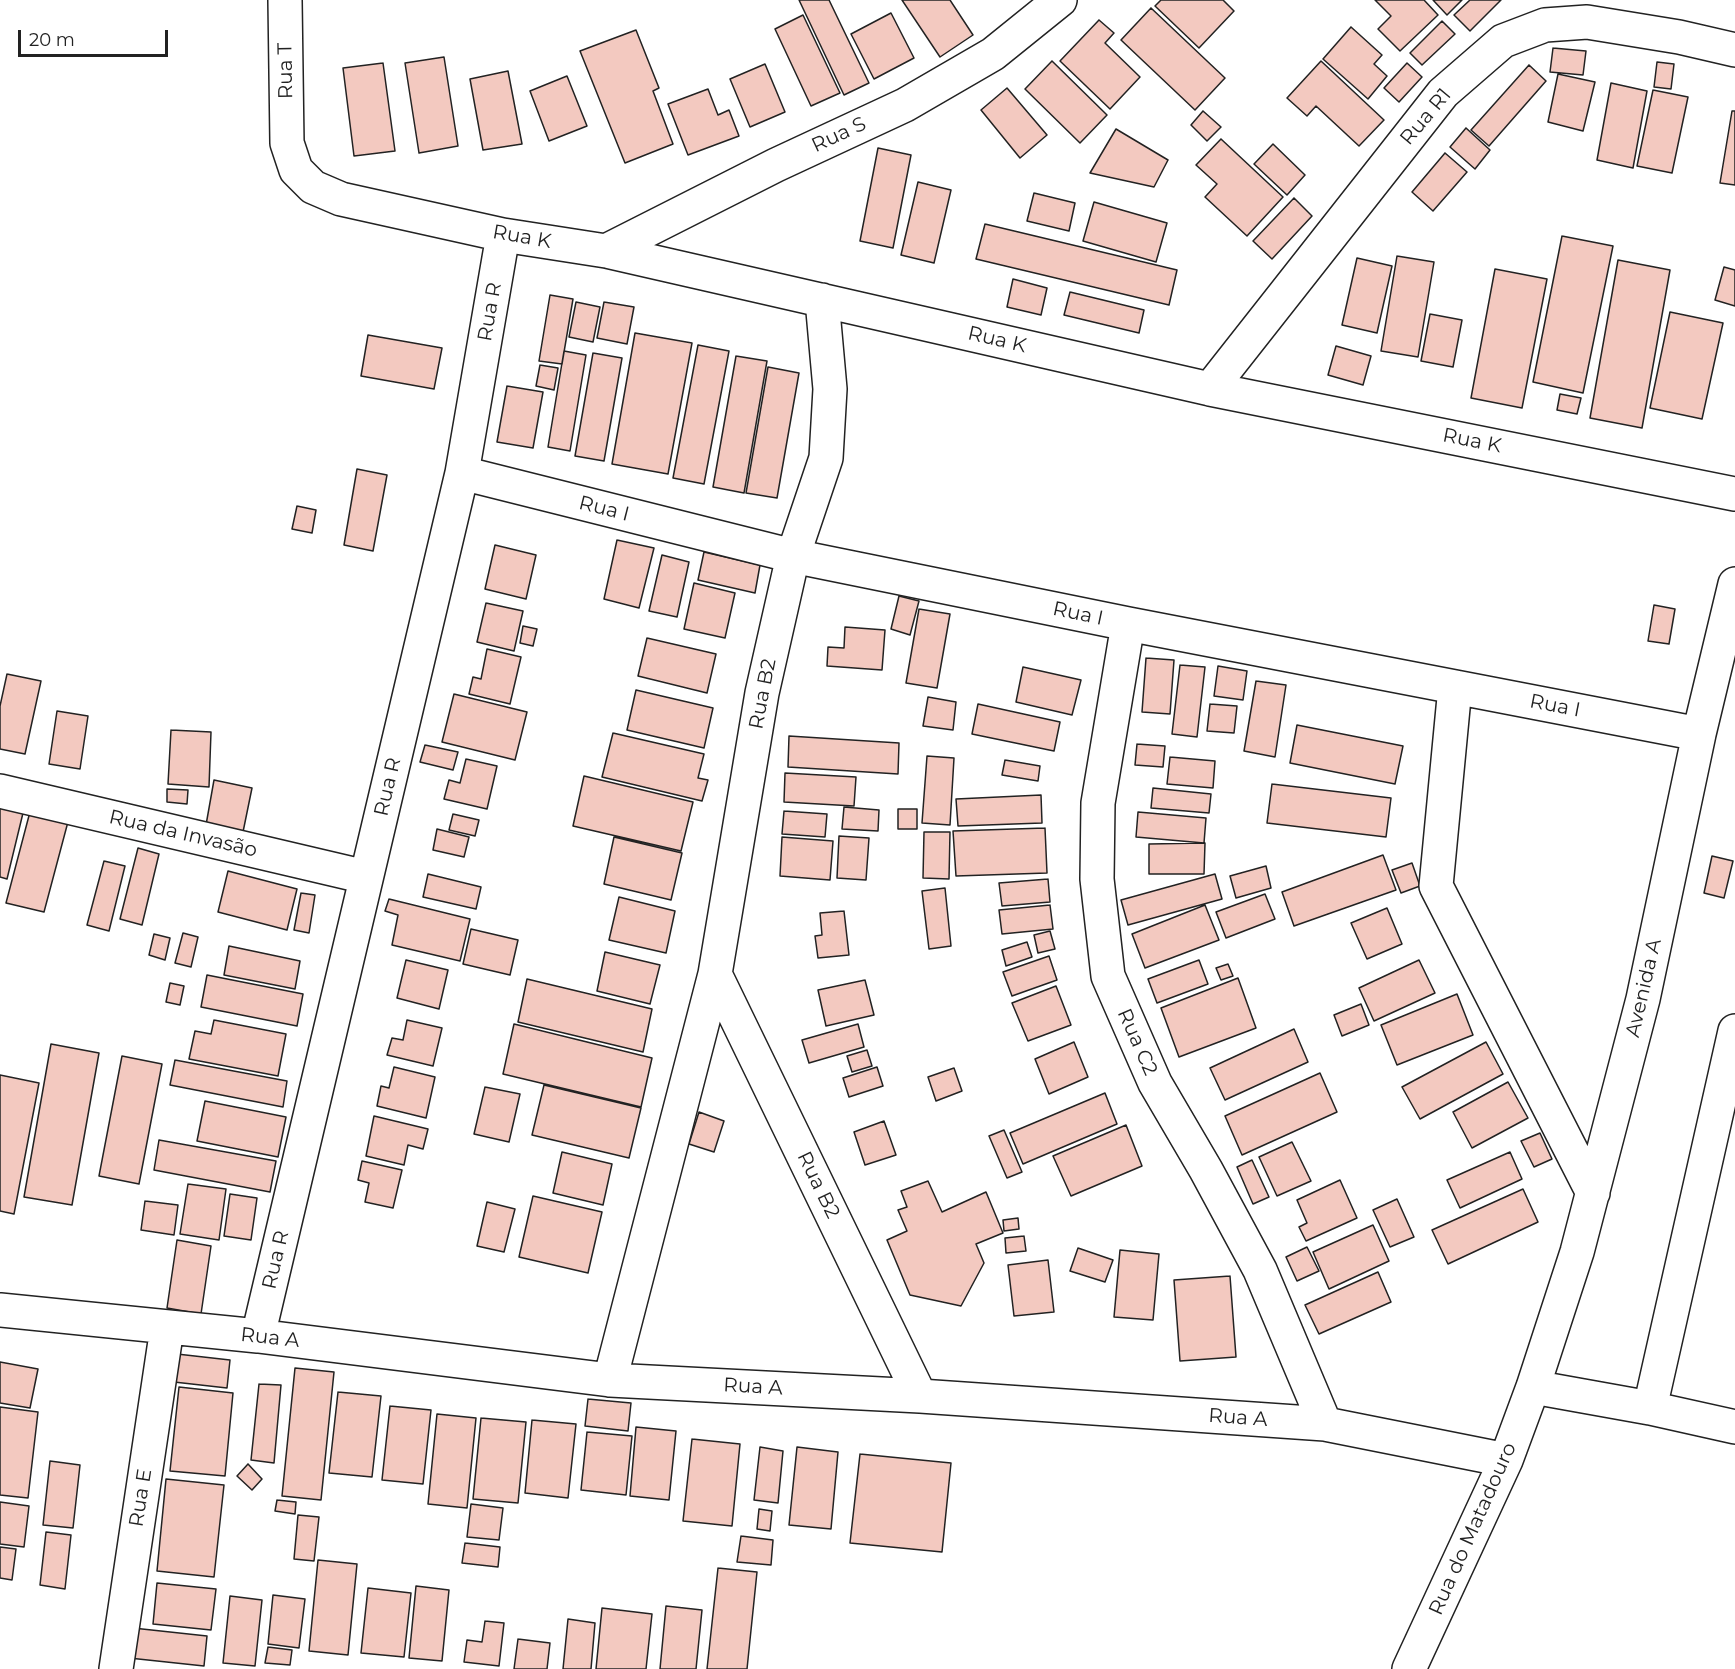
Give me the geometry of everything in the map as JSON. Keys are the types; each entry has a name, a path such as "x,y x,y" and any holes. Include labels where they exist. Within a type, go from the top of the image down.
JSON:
{"street":[{"name":"Rua T","path":"285,0 287,143"},
{"name":"Rua S","path":"606,251 776,165 905,105 993,54 1060,0"},
{"name":"Rua R1","path":"1210,389 1443,93 1503,41 1545,25 1587,22 1679,37 1735,50"},
{"name":"Rua K","path":"287,143 296,171 313,187 341,199 503,235 606,251 1210,389 1735,494"},
{"name":"Rua R","path":"258,1335 462,473 503,235"},
{"name":"Rua B2","path":"610,1380 715,974 762,693 793,556 826,458 830,389 822,300"},
{"name":"Rua I","path":"462,473 793,556 1128,624 1699,734"},
{"name":"Avenida A","path":"1533,1387 1577,1252 1643,999 1699,734 1735,584"},
{"name":"Rua C2","path":"1128,624 1098,803 1097,879 1108,976 1155,1083 1206,1170 1260,1270 1325,1424"},
{"path":"1455,687 1436,886 1593,1193"},
{"name":"Rua da Invasão","path":"0,791 366,877"},
{"name":"Rua B2","path":"715,974 920,1396"},
{"path":"1650,1407 1735,1031"},
{"name":"Rua A","path":"0,1310 167,1328 258,1335 610,1380 920,1396 1325,1424 1506,1460"},
{"name":"Rua E","path":"116,1669 167,1328"},
{"path":"1533,1387 1650,1407 1735,1427"},
{"name":"Rua do Matadouro","path":"1409,1669 1506,1460 1533,1387"}],"building":[{"path":"799,0 829,0 869,83 844,95"},
{"path":"902,0 950,0 973,35 940,57"},
{"path":"1161,0 1223,0 1234,11 1199,48 1155,6"},
{"path":"1375,0 1424,0 1438,15 1400,51 1378,29 1391,16"},
{"path":"1433,0 1462,0 1447,15"},
{"path":"1470,0 1501,0 1470,31 1454,15"},
{"path":"1151,8 1225,78 1195,110 1121,40"},
{"path":"891,13 914,58 874,79 851,34"},
{"path":"803,15 840,93 811,106 775,29"},
{"path":"1099,20 1114,33 1105,43 1140,77 1110,109 1060,61"},
{"path":"1442,21 1455,34 1422,65 1410,53"},
{"path":"1351,27 1382,55 1374,64 1387,76 1368,99 1323,59"},
{"path":"636,30 659,88 653,91 673,144 625,163 580,51"},
{"path":"1553,48 1586,51 1583,75 1550,72"},
{"path":"444,57 458,146 419,153 405,63"},
{"path":"1052,61 1107,115 1080,143 1025,89"},
{"path":"1321,61 1384,120 1359,146 1316,106 1307,116 1287,98"},
{"path":"1657,62 1674,64 1671,89 1654,87"},
{"path":"383,63 395,151 354,156 343,68"},
{"path":"1407,63 1422,77 1399,102 1384,88"},
{"path":"765,64 785,112 750,127 730,79"},
{"path":"1529,65 1546,81 1489,146 1471,130"},
{"path":"508,71 522,144 483,150 470,79"},
{"path":"1558,74 1595,82 1583,131 1548,122"},
{"path":"567,76 587,126 549,141 530,91"},
{"path":"1611,83 1647,91 1633,168 1597,160"},
{"path":"1007,88 1047,135 1020,158 981,110"},
{"path":"708,89 718,115 729,110 739,136 688,155 668,104"},
{"path":"1653,90 1688,97 1672,173 1637,166"},
{"path":"1203,111 1221,127 1207,141 1191,125"},
{"path":"1732,111 1735,111 1735,185 1720,183"},
{"path":"1466,128 1490,150 1475,169 1450,147"},
{"path":"1116,129 1168,160 1154,187 1090,173"},
{"path":"1221,139 1283,197 1247,236 1205,197 1217,184 1196,165"},
{"path":"1273,144 1305,175 1287,195 1254,164"},
{"path":"878,148 911,155 893,248 860,241"},
{"path":"1445,153 1467,172 1433,211 1412,192"},
{"path":"918,182 951,190 934,263 901,255"},
{"path":"1034,193 1075,203 1069,231 1027,221"},
{"path":"1294,198 1312,216 1272,259 1253,241"},
{"path":"1094,202 1167,223 1156,262 1083,241"},
{"path":"985,224 1177,270 1169,305 976,259"},
{"path":"1562,236 1613,246 1583,393 1533,382"},
{"path":"1397,256 1434,262 1418,357 1381,351"},
{"path":"1357,258 1392,266 1377,333 1342,325"},
{"path":"1618,260 1670,270 1642,428 1590,418"},
{"path":"1724,267 1735,270 1735,306 1715,300"},
{"path":"1495,269 1547,279 1522,408 1471,398"},
{"path":"1013,279 1047,288 1041,315 1007,307"},
{"path":"1070,292 1144,310 1139,333 1064,315"},
{"path":"550,295 573,299 562,364 539,361"},
{"path":"576,302 600,307 593,342 569,337"},
{"path":"604,302 634,307 627,344 597,338"},
{"path":"1670,312 1723,323 1702,419 1650,408"},
{"path":"1430,314 1462,320 1453,367 1421,361"},
{"path":"635,333 692,343 668,474 612,464"},
{"path":"368,335 442,348 434,389 361,376"},
{"path":"698,345 729,351 704,484 673,478"},
{"path":"1336,346 1371,356 1363,385 1328,375"},
{"path":"564,351 586,355 570,451 548,447"},
{"path":"593,353 622,358 604,461 575,456"},
{"path":"736,356 767,361 744,493 713,487"},
{"path":"540,365 558,368 554,390 536,386"},
{"path":"768,367 799,373 777,498 746,493"},
{"path":"507,386 543,392 533,448 497,442"},
{"path":"1560,394 1581,398 1577,414 1557,410"},
{"path":"357,469 387,475 373,551 344,545"},
{"path":"297,506 316,510 312,533 292,529"},
{"path":"617,540 654,548 639,608 604,599"},
{"path":"495,545 536,555 526,599 485,589"},
{"path":"704,552 760,565 755,593 698,580"},
{"path":"662,555 689,562 677,617 649,611"},
{"path":"694,583 735,593 725,638 684,629"},
{"path":"899,596 919,601 910,635 891,629"},
{"path":"486,603 523,611 514,651 477,642"},
{"path":"1654,605 1675,609 1669,644 1648,641"},
{"path":"919,609 950,614 937,688 906,683"},
{"path":"523,626 537,629 533,646 520,643"},
{"path":"845,627 885,630 882,670 827,666 828,647 844,648"},
{"path":"647,638 716,654 707,693 638,676"},
{"path":"487,649 521,657 510,704 469,694 473,677 481,679"},
{"path":"1146,658 1174,660 1170,714 1142,712"},
{"path":"1180,665 1205,667 1197,737 1172,734"},
{"path":"1218,666 1247,671 1243,700 1214,696"},
{"path":"1023,667 1081,680 1072,715 1016,702"},
{"path":"7,674 41,681 25,754 0,749 0,706"},
{"path":"1256,681 1286,685 1275,757 1244,751"},
{"path":"636,690 713,708 704,748 627,730"},
{"path":"454,694 527,712 515,760 442,742"},
{"path":"928,697 956,702 953,730 923,726"},
{"path":"978,704 1060,722 1054,751 972,734"},
{"path":"1210,704 1237,706 1234,733 1207,731"},
{"path":"57,711 88,716 80,769 49,764"},
{"path":"1297,725 1403,746 1395,784 1290,763"},
{"path":"171,730 211,732 209,787 168,784"},
{"path":"613,733 704,754 698,778 708,780 702,801 602,777"},
{"path":"789,736 899,743 898,774 788,767"},
{"path":"1137,744 1165,746 1163,767 1135,765"},
{"path":"425,745 458,752 453,770 420,762"},
{"path":"927,756 954,758 950,825 922,823"},
{"path":"1170,757 1215,761 1213,788 1167,784"},
{"path":"466,759 497,766 487,809 444,799 449,780 460,783"},
{"path":"1005,760 1040,766 1038,781 1002,775"},
{"path":"785,773 856,777 854,806 784,802"},
{"path":"584,776 693,802 681,851 573,826"},
{"path":"214,780 252,788 243,832 206,825"},
{"path":"1272,784 1391,798 1386,837 1267,823"},
{"path":"1153,788 1211,794 1209,813 1151,808"},
{"path":"167,789 188,790 187,804 167,802"},
{"path":"1041,795 1042,823 958,826 956,799"},
{"path":"0,806 23,813 7,879 0,877"},
{"path":"844,807 879,810 878,831 842,829"},
{"path":"31,808 69,818 44,912 6,903"},
{"path":"898,809 917,809 917,829 898,829"},
{"path":"784,811 827,814 825,837 782,834"},
{"path":"1138,812 1206,818 1204,843 1136,837"},
{"path":"453,814 479,820 475,836 449,830"},
{"path":"1045,828 1047,873 956,876 953,831"},
{"path":"437,829 469,837 464,857 433,850"},
{"path":"924,832 950,832 949,879 923,878"},
{"path":"839,836 869,838 866,880 837,878"},
{"path":"614,837 682,853 671,900 604,884"},
{"path":"782,837 833,841 830,880 780,876"},
{"path":"1205,843 1204,874 1149,874 1149,844"},
{"path":"138,848 159,854 142,925 120,919"},
{"path":"1383,855 1396,890 1294,926 1282,892"},
{"path":"1712,856 1733,861 1724,898 1704,893"},
{"path":"104,861 125,866 109,931 87,925"},
{"path":"1412,863 1420,886 1401,893 1392,870"},
{"path":"1266,866 1271,888 1236,898 1230,876"},
{"path":"228,871 297,889 287,930 218,912"},
{"path":"428,874 481,887 476,909 423,897"},
{"path":"1215,874 1222,899 1128,925 1121,900"},
{"path":"1048,879 1050,902 1002,906 999,883"},
{"path":"945,888 951,946 929,949 922,891"},
{"path":"301,893 315,895 309,933 294,930"},
{"path":"1265,894 1275,919 1226,938 1216,912"},
{"path":"619,897 675,911 666,953 609,940"},
{"path":"389,899 470,919 460,961 392,945 398,915 385,911"},
{"path":"1050,905 1053,929 1002,934 999,910"},
{"path":"1205,905 1219,940 1145,968 1132,934"},
{"path":"1387,908 1402,944 1367,959 1351,923"},
{"path":"844,911 849,955 818,958 815,936 822,935 820,913"},
{"path":"471,929 518,940 510,975 463,964"},
{"path":"1050,931 1055,949 1038,953 1034,935"},
{"path":"183,933 198,937 191,967 175,963"},
{"path":"154,934 170,938 165,960 149,955"},
{"path":"1027,942 1032,957 1006,966 1002,950"},
{"path":"229,946 300,961 295,989 224,975"},
{"path":"605,952 660,965 650,1004 597,991"},
{"path":"1049,956 1057,980 1012,996 1003,972"},
{"path":"406,960 448,970 439,1009 397,998"},
{"path":"1199,960 1208,984 1157,1003 1148,979"},
{"path":"1419,960 1435,993 1374,1021 1359,988"},
{"path":"1228,964 1233,976 1221,980 1216,968"},
{"path":"207,975 303,994 297,1026 201,1007"},
{"path":"1238,978 1256,1028 1179,1057 1161,1008"},
{"path":"527,979 652,1009 643,1052 518,1022"},
{"path":"865,980 874,1015 826,1026 818,990"},
{"path":"170,983 184,986 180,1005 166,1002"},
{"path":"1056,986 1071,1025 1028,1041 1012,1003"},
{"path":"1457,994 1473,1035 1397,1065 1381,1025"},
{"path":"1361,1004 1369,1025 1342,1036 1334,1015"},
{"path":"214,1020 286,1034 278,1076 189,1059 195,1031 211,1034"},
{"path":"407,1020 442,1028 433,1066 387,1055 392,1038 403,1040"},
{"path":"514,1024 652,1058 641,1107 503,1074"},
{"path":"858,1024 864,1047 809,1063 802,1040"},
{"path":"1294,1029 1308,1062 1225,1100 1210,1068"},
{"path":"1074,1042 1088,1077 1049,1094 1035,1059"},
{"path":"1486,1042 1503,1074 1420,1119 1402,1087"},
{"path":"51,1044 99,1053 72,1205 24,1197"},
{"path":"867,1050 872,1066 852,1072 847,1056"},
{"path":"122,1056 162,1064 139,1184 99,1176"},
{"path":"175,1060 287,1081 283,1107 170,1085"},
{"path":"394,1067 435,1077 426,1118 377,1106 381,1086 389,1088"},
{"path":"877,1067 883,1086 849,1097 843,1078"},
{"path":"954,1068 962,1091 936,1101 928,1077"},
{"path":"1320,1073 1337,1112 1242,1155 1225,1116"},
{"path":"0,1075 39,1083 14,1214 0,1211"},
{"path":"1508,1082 1528,1118 1472,1148 1453,1112"},
{"path":"544,1085 641,1108 629,1158 532,1135"},
{"path":"485,1087 520,1094 509,1142 474,1134"},
{"path":"1105,1093 1117,1124 1023,1164 1010,1133"},
{"path":"205,1101 286,1117 278,1157 197,1141"},
{"path":"699,1112 724,1121 714,1152 689,1144"},
{"path":"374,1116 428,1129 423,1149 408,1145 404,1165 366,1156"},
{"path":"884,1121 896,1155 865,1165 854,1132"},
{"path":"1126,1125 1142,1166 1071,1196 1053,1156"},
{"path":"1004,1130 1022,1172 1007,1178 989,1136"},
{"path":"1540,1133 1552,1159 1534,1167 1521,1141"},
{"path":"159,1140 276,1161 270,1192 154,1170"},
{"path":"1292,1142 1311,1181 1277,1196 1259,1157"},
{"path":"562,1152 612,1164 603,1205 553,1193"},
{"path":"1510,1152 1522,1179 1460,1208 1447,1180"},
{"path":"1252,1160 1269,1197 1253,1204 1237,1167"},
{"path":"362,1161 402,1170 393,1208 365,1202 369,1183 358,1180"},
{"path":"1340,1180 1357,1218 1306,1241 1299,1227 1307,1223 1297,1200"},
{"path":"928,1181 942,1212 986,1192 1003,1233 976,1244 984,1263 961,1306 910,1295 887,1240 907,1231 898,1210 907,1207 901,1191"},
{"path":"188,1184 226,1189 219,1240 180,1234"},
{"path":"1523,1189 1538,1222 1448,1264 1432,1230"},
{"path":"230,1194 257,1198 251,1240 224,1236"},
{"path":"533,1196 602,1212 588,1273 519,1257"},
{"path":"1397,1199 1414,1237 1390,1247 1373,1210"},
{"path":"145,1201 178,1205 174,1235 141,1230"},
{"path":"487,1202 515,1209 504,1252 477,1246"},
{"path":"1018,1218 1019,1229 1004,1231 1003,1220"},
{"path":"1373,1225 1389,1261 1329,1289 1313,1252"},
{"path":"1024,1236 1026,1251 1006,1253 1005,1238"},
{"path":"177,1240 211,1246 201,1314 167,1308"},
{"path":"1307,1247 1319,1271 1297,1281 1286,1257"},
{"path":"1078,1248 1113,1260 1105,1282 1070,1271"},
{"path":"1120,1250 1159,1254 1153,1320 1114,1317"},
{"path":"1048,1260 1054,1312 1014,1316 1008,1265"},
{"path":"1378,1272 1391,1302 1319,1334 1305,1305"},
{"path":"1230,1276 1236,1357 1180,1361 1174,1280"},
{"path":"177,1354 230,1360 227,1388 174,1382"},
{"path":"0,1362 38,1369 30,1408 0,1403"},
{"path":"295,1368 334,1372 321,1500 282,1496"},
{"path":"259,1384 281,1385 274,1463 251,1460"},
{"path":"179,1387 233,1393 225,1476 170,1471"},
{"path":"338,1392 381,1396 372,1477 329,1473"},
{"path":"588,1399 631,1403 628,1431 585,1426"},
{"path":"390,1406 431,1410 423,1484 382,1480"},
{"path":"0,1407 38,1412 28,1498 0,1495"},
{"path":"437,1414 476,1418 467,1508 428,1504"},
{"path":"481,1418 526,1422 518,1503 473,1499"},
{"path":"532,1420 576,1424 568,1498 525,1493"},
{"path":"636,1427 676,1431 669,1500 630,1496"},
{"path":"587,1432 632,1436 626,1495 581,1490"},
{"path":"692,1439 740,1444 732,1526 683,1521"},
{"path":"760,1447 783,1451 778,1503 754,1500"},
{"path":"797,1447 838,1452 831,1529 789,1525"},
{"path":"860,1454 951,1463 942,1552 850,1543"},
{"path":"50,1461 80,1465 73,1528 43,1525"},
{"path":"248,1464 262,1479 252,1490 237,1476"},
{"path":"166,1479 224,1485 214,1577 157,1571"},
{"path":"277,1500 296,1502 295,1514 275,1511"},
{"path":"0,1502 29,1506 24,1547 0,1544"},
{"path":"471,1504 503,1508 499,1540 467,1537"},
{"path":"759,1509 772,1511 770,1531 757,1529"},
{"path":"298,1515 319,1517 314,1561 294,1559"},
{"path":"46,1532 71,1535 65,1589 40,1585"},
{"path":"741,1536 773,1540 771,1565 737,1562"},
{"path":"465,1543 500,1547 498,1567 462,1563"},
{"path":"0,1547 16,1549 12,1580 0,1578"},
{"path":"318,1560 357,1564 348,1655 309,1651"},
{"path":"718,1568 757,1572 747,1669 707,1669"},
{"path":"157,1583 216,1589 211,1630 153,1624"},
{"path":"416,1586 449,1590 442,1661 409,1658"},
{"path":"368,1588 411,1593 404,1657 361,1653"},
{"path":"273,1595 305,1599 299,1648 268,1644"},
{"path":"230,1596 262,1600 255,1666 223,1663"},
{"path":"666,1606 702,1610 696,1669 660,1669"},
{"path":"602,1608 652,1614 646,1669 596,1669"},
{"path":"568,1619 595,1623 591,1669 563,1669"},
{"path":"485,1621 504,1623 499,1666 464,1662 467,1640 482,1642"},
{"path":"133,1628 207,1636 204,1666 129,1658"},
{"path":"518,1639 550,1643 547,1669 514,1669"},
{"path":"268,1647 292,1650 290,1665 265,1663"}]}
